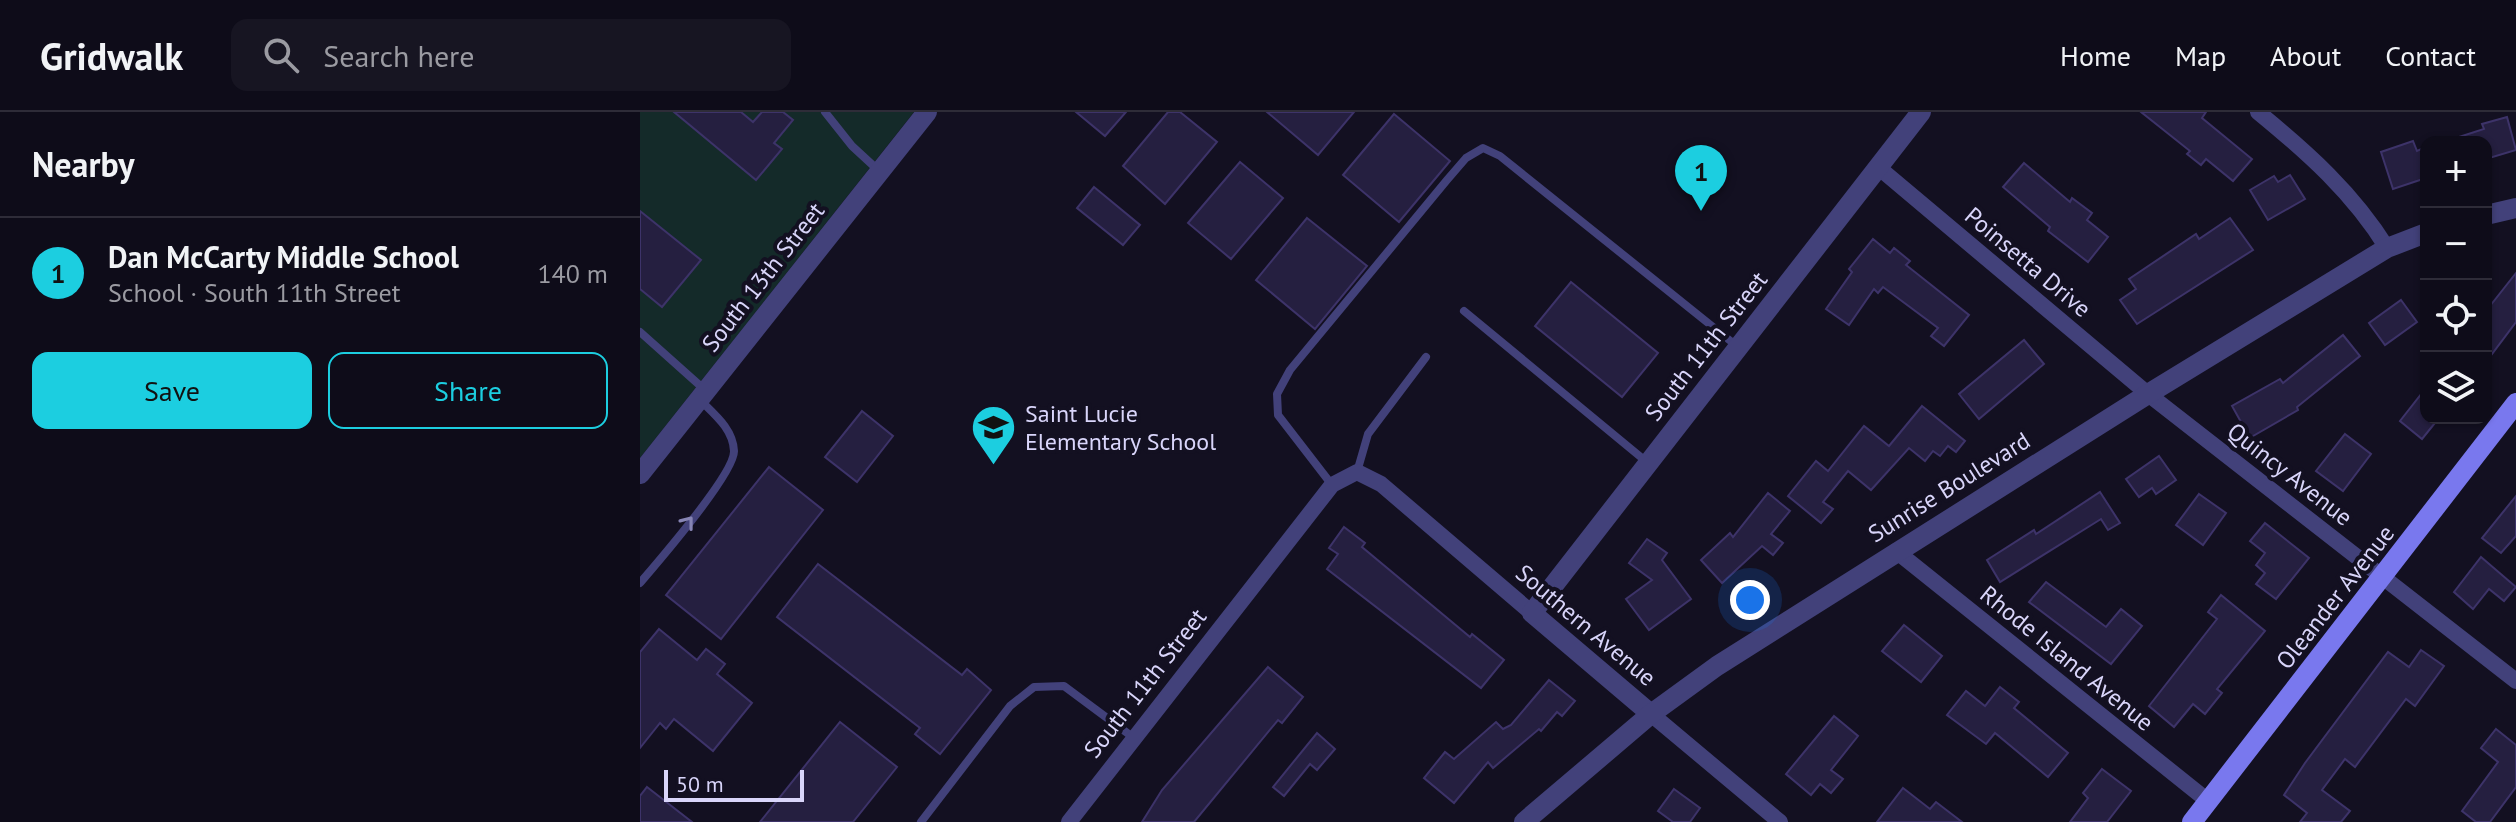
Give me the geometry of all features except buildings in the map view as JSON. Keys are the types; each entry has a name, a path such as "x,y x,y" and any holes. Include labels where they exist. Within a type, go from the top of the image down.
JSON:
{"main road":[{"name":"Oleander Avenue","path":"2192,822 2516,403"}],"street":[{"name":"South 13th Street","path":"640,474 927,112"},
{"name":"South 11th Street","path":"1532,613 1921,112"},
{"path":"2258,112 2319,162 2366,213 2387,248"},
{"name":"Poinsetta Drive","path":"1878,167 2148,394"},
{"path":"2492,214 2516,208"},
{"name":"Sunrise Boulevard","path":"1524,822 1651,714 1717,666 2148,394 2387,248 2420,235"},
{"name":"Quincy Avenue","path":"2148,394 2516,681"},
{"name":"South 11th Street","path":"1069,822 1332,485 1357,472"},
{"name":"Southern Avenue","path":"1357,472 1381,484 1780,822"},
{"name":"Rhode Island Avenue","path":"1896,551 2208,801"}],"lane":[{"path":"825,112 852,146 880,171"},
{"path":"1332,485 1278,415 1277,394 1290,370 1447,180 1466,158 1483,148 1500,156 1738,347"},
{"path":"1464,311 1648,463"},
{"path":"640,332 702,395 733,441 731,467 640,583"},
{"path":"1357,472 1368,434 1426,357"},
{"path":"921,822 1010,706 1034,687 1064,686 1135,739"}],"green space":[{"path":"640,112 914,112 640,458"}],"place":[{"name":"Dan McCarty Middle School","path":"1701,211"},
{"name":"Saint Lucie Elementary School","path":"994,466"}]}
